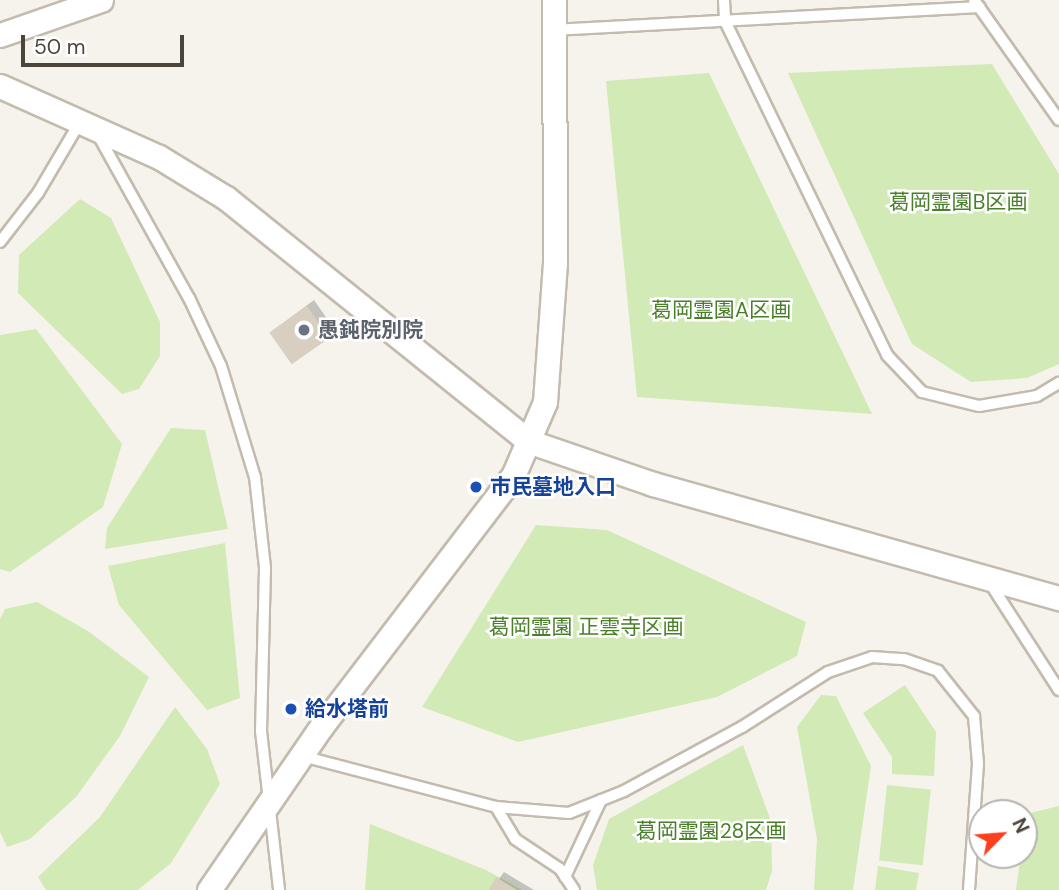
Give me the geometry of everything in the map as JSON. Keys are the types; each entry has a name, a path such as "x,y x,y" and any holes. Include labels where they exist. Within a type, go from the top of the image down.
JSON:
{"street":[{"path":"0,35 99,0"},
{"path":"209,890 302,756 513,476 545,402 555,262 554,0"},
{"path":"0,86 159,158 226,198 528,441 653,484 1059,597"}],"lane":[{"path":"724,0 725,21 887,355 922,392 979,407 1037,396 1059,383"},
{"path":"553,30 977,4 1059,120"},
{"path":"0,242 87,125 215,354 255,477 265,568 261,731 272,800 279,890"},
{"path":"987,578 1059,690"},
{"path":"302,756 496,807 569,813 601,800 742,727 828,671 872,657 904,659 939,671 974,716 978,764 969,890"},
{"path":"565,877 601,800"},
{"path":"496,807 515,839 565,877 574,890"}],"green space":[{"name":"葛岡霊園B区画","path":"992,64 1059,174 1059,364 1027,378 971,382 912,344 788,73"},
{"name":"葛岡霊園A区画","path":"709,73 872,414 637,397 606,81"},
{"path":"80,199 111,218 160,322 160,356 139,389 122,394 18,293 19,255"},
{"path":"36,329 122,444 103,507 10,572 0,569 0,335"},
{"path":"171,428 205,430 228,529 105,549 107,528"},
{"name":"葛岡霊園 正雲寺区画","path":"536,525 607,530 806,622 797,656 717,697 518,742 422,707"},
{"path":"225,543 240,698 207,710 119,605 108,566"},
{"path":"37,602 88,631 149,677 120,736 76,797 30,839 7,847 0,832 0,619 5,609"},
{"path":"905,685 936,732 934,776 892,774 892,757 863,713"},
{"path":"821,695 836,696 871,766 853,890 814,890 817,839 797,727"},
{"path":"175,707 207,749 220,784 171,863 138,890 46,890 38,877 100,817"},
{"name":"葛岡霊園28区画","path":"743,745 771,821 772,871 766,890 597,890 593,865 609,819"},
{"path":"887,785 931,790 923,865 879,861"},
{"path":"1059,806 1059,890 1016,890 1019,869 1038,869 1038,811"},
{"path":"370,824 486,870 522,890 365,890"},
{"path":"878,866 919,873 916,890 875,890"}],"building":[{"path":"307,306 329,338 292,364 269,332"},
{"path":"496,877 517,890 489,890"}],"place":[{"name":"愚鈍院別院","path":"304,330"},
{"name":"市民墓地入口","path":"476,487"},
{"name":"給水塔前","path":"291,709"}]}
